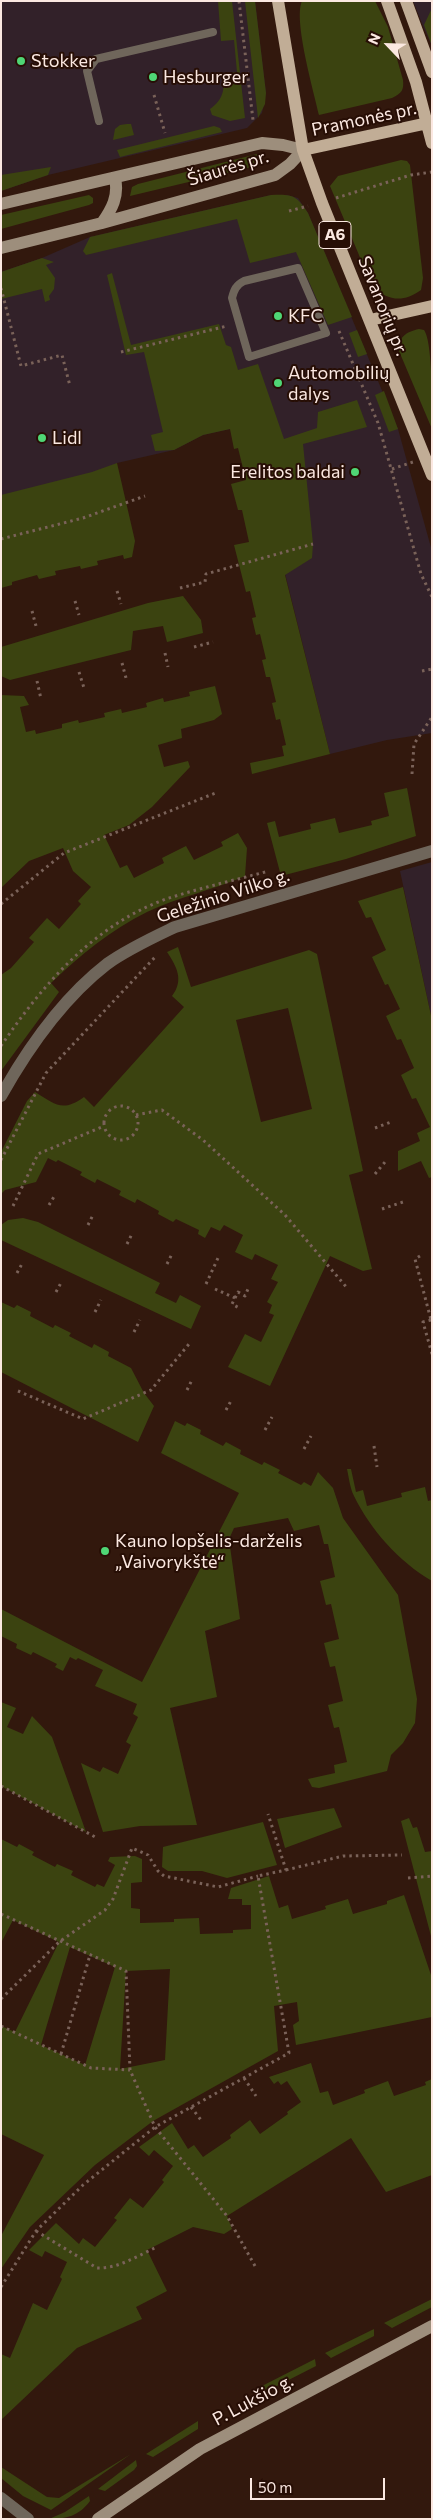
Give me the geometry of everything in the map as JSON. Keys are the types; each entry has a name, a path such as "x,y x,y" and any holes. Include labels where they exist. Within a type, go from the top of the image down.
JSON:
{"main road":[{"name":"Savanorių pr.","path":"278,1 303,150 322,203 432,475"},
{"path":"387,1 429,123 432,143"},
{"path":"406,1 432,72"},
{"name":"Pramonės pr.","path":"303,150 429,123"},
{"name":"Šiaurės pr.","path":"1,204 262,143 303,150"},
{"name":"Šiaurės pr.","path":"1,248 102,223 275,175 303,150"},
{"path":"102,223 111,210 116,197 116,178"},
{"path":"370,320 432,306"},
{"name":"P. Lukšio g.","path":"98,2519 200,2449 432,2326"}],"street":[{"name":"Geležinio Vilko g.","path":"1,1096 42,1031 85,983 108,964 143,942 175,927 432,851"},
{"path":"1,2498 28,2519"}],"lane":[{"path":"99,121 87,71 96,59 213,32"},
{"path":"298,268 326,333 249,357 239,323 232,298 238,284 298,268"}],"path":[{"path":"239,1 253,120"},
{"path":"154,94 165,133"},
{"path":"289,211 322,203 411,175 432,172"},
{"path":"1,288 21,366 62,355 70,386"},
{"path":"121,352 239,323"},
{"path":"339,330 378,423 421,574 432,596"},
{"path":"1,539 83,518 145,496"},
{"path":"180,588 205,582 206,574 313,544"},
{"path":"117,591 121,604"},
{"path":"75,601 79,615"},
{"path":"32,611 36,626"},
{"path":"194,646 213,642"},
{"path":"165,653 168,667"},
{"path":"122,662 126,678"},
{"path":"422,671 432,669"},
{"path":"80,672 84,688"},
{"path":"37,682 41,698"},
{"path":"412,774 414,744 432,717"},
{"path":"1,904 64,853 218,792"},
{"path":"1,1160 46,1073 157,955"},
{"path":"124,1106 136,1115 138,1128 130,1139 123,1141 110,1137 104,1126 109,1111 116,1107 124,1106"},
{"path":"136,1115 162,1110 203,1140 285,1215 348,1289"},
{"path":"375,1128 391,1122"},
{"path":"13,1206 38,1154 104,1126"},
{"path":"375,1174 385,1162"},
{"path":"49,1205 54,1195"},
{"path":"382,1210 406,1201"},
{"path":"88,1225 93,1215"},
{"path":"127,1244 132,1234"},
{"path":"167,1264 172,1254"},
{"path":"420,1256 415,1259 431,1320 423,1322 432,1354"},
{"path":"206,1284 218,1258"},
{"path":"18,1273 23,1262"},
{"path":"56,1292 62,1281"},
{"path":"215,1289 235,1298"},
{"path":"241,1309 232,1304 238,1292 245,1296 248,1289"},
{"path":"95,1312 101,1300"},
{"path":"134,1332 140,1320"},
{"path":"18,1391 83,1419 151,1390 189,1344"},
{"path":"187,1390 192,1380"},
{"path":"226,1410 232,1399"},
{"path":"265,1430 272,1417"},
{"path":"304,1450 311,1436"},
{"path":"374,1446 377,1467"},
{"path":"1,1786 97,1838"},
{"path":"268,1814 286,1870"},
{"path":"1,1999 59,1942 106,1910 113,1899 132,1848 148,1855 158,1871 164,1876 218,1888 258,1876 343,1856 402,1855"},
{"path":"1,2287 36,2231 82,2185 155,2127 289,2054 258,1876"},
{"path":"408,1878 432,1876"},
{"path":"1,1914 126,1971 130,2070 155,2127 227,2216 255,2266"},
{"path":"61,2054 90,1955"},
{"path":"1,2026 91,2068 130,2070"},
{"path":"244,2078 256,2096"},
{"path":"191,2107 201,2120"},
{"path":"36,2231 97,2268 119,2265 157,2247"}],"shaded area":[{"path":"1,1 255,1 266,93 262,113 247,128 48,175 1,191"},
{"path":"413,1 432,1 432,46 425,31"},
{"path":"271,195 287,195 298,198 308,213 398,429 432,551 432,733 387,740 330,754 248,425 203,435 174,450 117,463 108,481 1,539 1,272 42,258 90,237"},
{"path":"432,862 432,1020 400,871"}],"green space":[{"path":"218,1 232,1 245,118 230,121 212,115 210,109 221,98 224,74 237,72 234,40 221,41"},
{"path":"245,1 255,1 266,93 265,104 258,118"},
{"path":"302,1 375,1 388,27 403,80 403,89 400,93 392,98 319,115 302,39 300,10"},
{"path":"432,8 432,46 424,25"},
{"path":"131,124 134,135 113,140 115,129 120,125"},
{"path":"214,126 220,128 222,132 120,157 117,150"},
{"path":"257,154 260,165 130,196 132,187 138,184"},
{"path":"401,160 407,161 410,165 423,278 421,290 408,297 396,298 384,295 372,286 330,186 338,176"},
{"path":"51,167 48,175 1,191 1,175"},
{"path":"89,195 93,198 93,203 89,205 1,229 1,215"},
{"path":"271,195 293,197 300,202 308,213 352,317 328,325 296,252 250,263 237,219 86,255 83,251 90,237"},
{"path":"42,258 54,262 46,265 55,278 54,289 49,296 50,300 45,302 42,289 1,299 1,272"},
{"path":"112,273 131,345 219,324 226,345 231,347 238,370 258,364 284,439 317,428 318,412 357,400 367,427 303,444 313,544 312,558 285,575 330,754 252,774 250,763 284,756 282,746 286,745 280,719 276,720 272,703 276,702 270,677 266,677 262,660 266,659 260,634 256,635 252,618 256,617 250,591 246,592 234,545 249,542 242,510 238,510 231,484 246,480 238,448 234,449 230,429 203,435 174,450 155,451 151,435 163,432 144,352 126,355 107,275"},
{"path":"419,329 424,330 429,348 432,429 399,351 401,339 410,332"},
{"path":"357,330 367,354 358,357 349,333"},
{"path":"384,391 398,429 389,432 375,395"},
{"path":"117,463 135,541 132,557 124,559 123,555 97,561 98,565 81,569 80,566 55,571 56,575 39,579 37,575 12,582 12,585 1,588 1,495 92,472"},
{"path":"183,596 201,620 203,633 167,642 163,626 133,631 131,650 10,680 1,676 1,647 148,603"},
{"path":"215,686 222,714 214,720 181,729 182,738 158,745 164,767 188,761 190,767 152,807 129,825 104,835 120,868 127,865 134,878 164,863 162,858 186,846 194,860 223,846 221,842 238,833 247,848 245,876 147,912 108,935 85,953 51,983 59,992 1,1071 1,975 11,968 34,942 29,938 47,918 59,929 81,904 78,901 91,887 73,871 63,848 29,861 1,888 1,695 24,696 29,705 20,707 26,732 35,730 36,734 62,728 62,724 78,720 79,723 105,717 104,713 121,709 122,713 147,707 146,703 163,698 164,702 190,696 189,692"},
{"path":"407,788 416,836 346,859 281,876 267,823 275,821 279,837 311,829 310,824 335,818 339,833 372,825 371,821 389,816 384,793"},
{"path":"403,887 432,1020 432,1177 429,1178 421,1161 398,1171 398,1151 420,1141 417,1133 430,1127 416,1098 412,1099 401,1075 414,1068 401,1039 397,1040 386,1016 400,1009 388,984 385,985 372,957 386,950 371,917 366,918 358,901"},
{"path":"178,947 191,987 309,950 317,954 363,1171 349,1175 372,1269 363,1271 330,1256 270,1386 228,1367 245,1334 261,1342 274,1315 269,1313 272,1305 267,1302 278,1282 271,1279 278,1265 255,1254 252,1260 235,1252 243,1235 224,1225 220,1231 211,1227 205,1238 198,1234 199,1230 176,1219 173,1222 158,1214 159,1211 137,1199 135,1203 119,1195 121,1191 97,1179 95,1183 80,1175 82,1172 58,1160 56,1162 48,1158 36,1182 5,1190 1,1194 1,1152 27,1101 35,1092 53,1103 64,1106 70,1105 84,1097 94,1107 184,1007 172,996 178,984 178,974 167,952","holes":["288,1008 312,1109 261,1122 236,1020"]},
{"path":"23,1218 38,1222 160,1283 155,1293 176,1303 180,1295 201,1306 191,1329 1,1240 1,1225 8,1220"},
{"path":"1,1302 14,1308 17,1305 31,1312 30,1316 53,1328 55,1325 71,1333 69,1336 92,1348 94,1344 109,1352 108,1356 131,1368 144,1393 154,1406 138,1442 1,1372"},
{"path":"175,1421 185,1426 187,1423 201,1430 200,1434 223,1446 226,1442 241,1450 240,1454 262,1465 264,1462 280,1470 278,1473 301,1485 304,1482 311,1486 318,1472 333,1488 343,1518 398,1595 417,1699 415,1723 403,1743 391,1755 387,1771 319,1788 312,1787 308,1779 335,1773 334,1765 347,1762 339,1727 334,1728 328,1705 343,1701 335,1666 330,1667 324,1643 339,1639 331,1604 326,1605 320,1581 335,1577 328,1544 324,1544 319,1525 294,1531 288,1518 234,1528 229,1539 240,1619 205,1631 217,1697 170,1708 197,1825 140,1826 103,1832 81,1763 100,1772 103,1767 118,1774 131,1745 126,1742 138,1717 133,1714 137,1704 95,1686 103,1670 78,1658 76,1660 70,1657 63,1671 55,1667 57,1664 33,1652 31,1655 16,1648 17,1644 1,1636 1,1609 142,1682 239,1493 161,1453"},
{"path":"347,1469 351,1469 356,1492 363,1490 367,1506 402,1497 401,1493 425,1487 428,1501 432,1500 432,1581 397,1554 368,1521 354,1496"},
{"path":"1,1702 16,1708 7,1727 23,1734 32,1716 52,1737 86,1832 1,1786"},
{"path":"334,1808 342,1827 285,1848 277,1819"},
{"path":"409,1818 413,1828 417,1827 425,1852 432,1851 432,1940 401,1821"},
{"path":"263,1822 277,1865 227,1878 202,1871 168,1871 162,1867 163,1847"},
{"path":"1,1839 17,1847 19,1844 34,1852 32,1855 55,1867 57,1864 73,1871 71,1875 95,1887 97,1884 104,1887 115,1865 108,1861 110,1857 135,1856 142,1859 142,1882 131,1883 131,1908 140,1909 140,1923 174,1922 174,1919 199,1918 200,1934 233,1933 233,1930 251,1929 251,1905 242,1905 242,1899 228,1899 231,1888 269,1876 279,1908 288,1905 292,1919 326,1909 325,1906 348,1899 353,1914 387,1904 387,1901 404,1895 432,1978 432,2017 296,2045 293,2025 299,2021 297,2002 274,2006 278,2051 153,2121 95,2165 30,2227 1,2269 1,2236 44,2155 1,2134 1,2026 15,2032 59,1942 13,1920 1,1943","holes":["70,1947 115,1967 85,2065 41,2045","170,1969 165,2060 120,2069 126,1971"]},
{"path":"311,2063 320,2093 328,2091 333,2105 365,2093 364,2090 388,2081 394,2096 426,2085 425,2082 432,2079 432,2175 386,2192 351,2138 227,2216 232,2229 224,2234 193,2227 147,2250 167,2291 136,2307 142,2319 77,2348 1,2420 1,2354 10,2358 33,2303 47,2310 62,2279 60,2277 67,2262 45,2251 42,2257 29,2250 56,2223 79,2244 83,2238 95,2247 117,2220 114,2218 130,2198 143,2208 164,2182 162,2180 173,2166 154,2150 149,2156 139,2147 172,2123 188,2149 194,2145 203,2157 231,2138 230,2135 250,2120 260,2134 301,2102 287,2081 281,2085 278,2081 274,2084 269,2077"},
{"path":"432,2299 432,2307 392,2328 384,2323"},
{"path":"374,2329 374,2336 331,2358 325,2353"},
{"path":"315,2359 316,2366 267,2391 260,2387"},
{"path":"198,2421 198,2429 153,2457 146,2454"},
{"path":"131,2454 51,2510 23,2496 1,2478 1,2467 47,2497 59,2498"},
{"path":"136,2460 137,2466 134,2470 105,2491 98,2489"},
{"path":"89,2496 90,2501 86,2506 72,2516 49,2519 65,2512"}],"place":[{"name":"Stokker","path":"21,61"},
{"name":"Hesburger","path":"153,77"},
{"name":"KFC","path":"278,316"},
{"name":"Automobilių dalys","path":"278,383"},
{"name":"Lidl","path":"42,438"},
{"name":"Erelitos baldai","path":"355,472"},
{"name":"Kauno lopšelis-darželis „Vaivorykštė“","path":"105,1551"}]}
